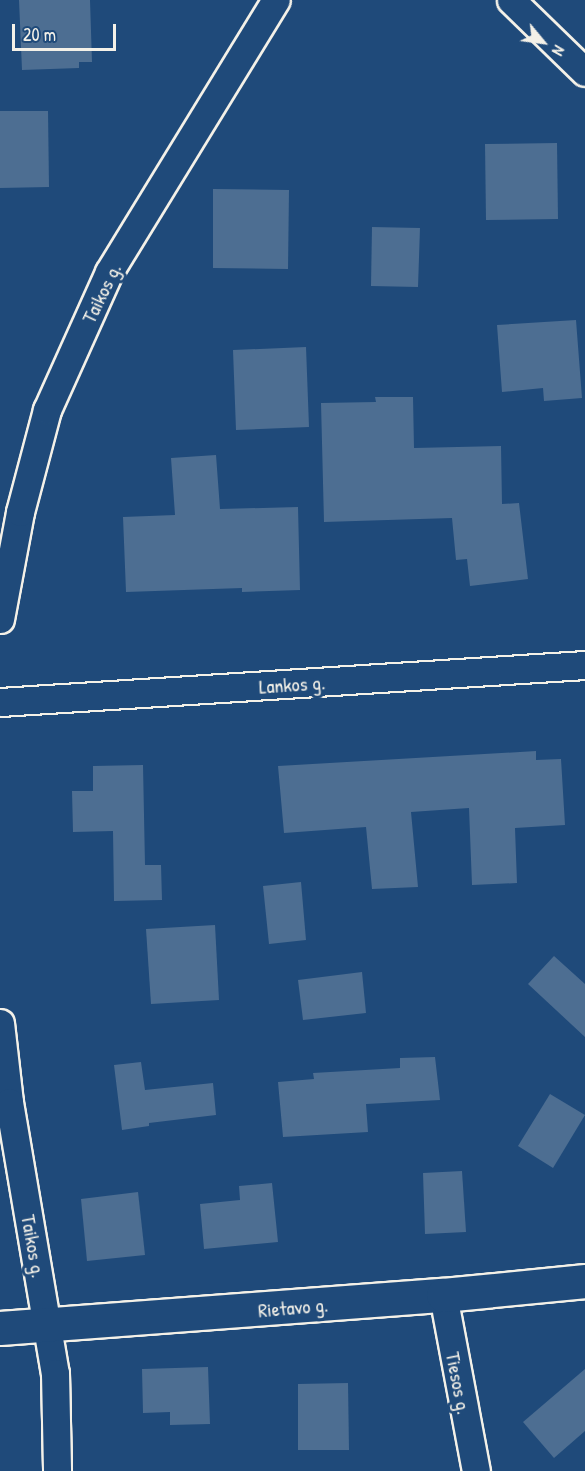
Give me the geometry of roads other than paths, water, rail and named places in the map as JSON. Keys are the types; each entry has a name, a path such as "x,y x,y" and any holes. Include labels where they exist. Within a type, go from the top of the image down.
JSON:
{"main road":[{"name":"Rietavo g.","path":"0,1328 49,1327 443,1295 585,1281"}],"street":[{"name":"Taikos g.","path":"0,618 20,512 47,410 109,272 276,0"},
{"path":"511,0 585,72"},
{"name":"Lankos g.","path":"0,702 585,665"},
{"name":"Taikos g.","path":"0,1023 9,1102 55,1373 57,1471"},
{"name":"Tiesos g.","path":"443,1295 476,1471"}]}
